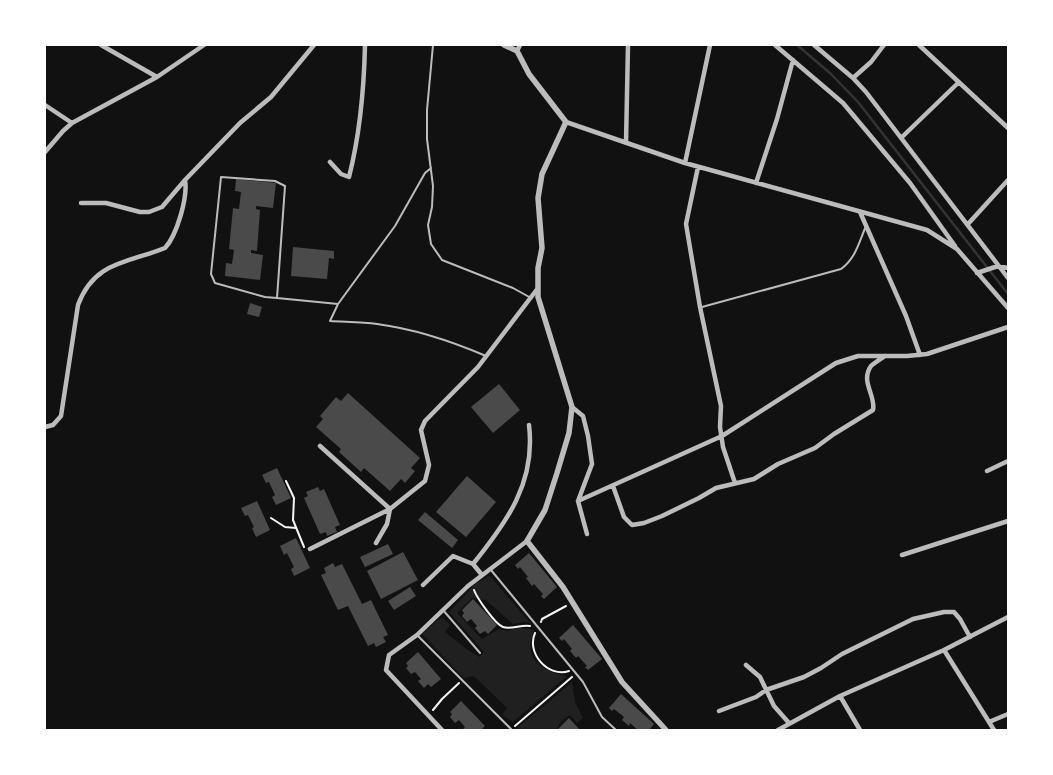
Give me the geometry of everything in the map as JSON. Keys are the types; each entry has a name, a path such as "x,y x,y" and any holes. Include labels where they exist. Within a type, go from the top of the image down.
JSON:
{"street":[{"path":"101,45 113,47 157,77"},
{"path":"45,152 63,130 72,123 157,77 204,45"},
{"path":"81,203 106,202 140,212 149,212 162,207 185,180 240,124 271,97 314,45"},
{"path":"330,162 341,174 349,177 364,87 365,45"},
{"path":"504,45 518,48 530,74 566,122 698,167 927,230 957,249"},
{"path":"626,143 628,45"},
{"path":"685,163 710,45"},
{"path":"776,45 843,103 910,183 957,249 1008,308"},
{"path":"814,45 866,92 1008,278"},
{"path":"852,78 871,62 884,45"},
{"path":"920,45 958,83 1008,128"},
{"path":"756,183 777,119 793,60"},
{"path":"901,138 958,83"},
{"path":"45,105 72,123"},
{"path":"442,730 386,670 389,655 417,635 472,583 527,540 545,510 569,433 572,407 538,297 538,268 542,248 538,198 542,174 566,122"},
{"path":"698,167 686,224 700,307 721,406 720,427 735,483"},
{"path":"45,427 52,425 61,416 78,305 82,294 99,273 109,267 165,248 172,240 185,196 185,180"},
{"path":"968,224 1008,180"},
{"path":"860,212 906,316 920,355"},
{"path":"977,273 998,266 1008,268"},
{"path":"310,549 390,509 425,481 428,465 421,430 425,421 462,384 486,356 538,288"},
{"path":"578,501 722,436 836,363 858,356 927,354 1008,328"},
{"path":"612,486 624,518 632,525 644,524 716,488 754,479 778,464 815,448 873,410 874,403 866,383 871,367 886,356"},
{"path":"572,407 583,416 592,464 578,501 587,534"},
{"path":"473,564 499,531 515,506 528,464 529,425"},
{"path":"320,446 390,509"},
{"path":"987,471 1008,460"},
{"path":"376,543 387,524 390,509"},
{"path":"902,554 1008,521"},
{"path":"527,540 563,587 622,682 666,730"},
{"path":"423,585 453,556 473,564 482,575"},
{"path":"719,711 756,697 766,690 804,677 842,654 913,619 944,612 954,612 970,637"},
{"path":"778,730 840,696 944,650 1008,617"},
{"path":"944,650 994,730"},
{"path":"746,665 760,677 774,706 789,723"},
{"path":"840,696 860,730"},
{"path":"989,722 1008,714"}],"lane":[{"path":"433,45 427,129 433,195 428,232 431,244 442,260 513,288 531,298"},
{"path":"431,168 425,174 395,226 338,304 330,321 376,324 401,328 456,343 486,356"},
{"path":"276,298 285,186 275,181 221,177 211,274 215,283 265,297 338,304"},
{"path":"700,307 841,269 854,255 866,226"},
{"path":"490,568 583,682 602,718 616,730"},
{"path":"443,610 480,654"},
{"path":"417,635 511,730"}],"path":[{"path":"286,481 294,498 293,520 303,547 310,549"},
{"path":"271,518 285,527 296,528"},
{"path":"472,583 477,596 495,620 503,627 523,624 538,627"},
{"path":"511,730 576,673"},
{"path":"429,716 442,699 462,680"}],"shaded area":[{"path":"490,576 530,623 513,624 486,600 472,598 457,613 482,639 499,629 507,631 519,627 534,630 531,649 537,662 550,671 567,676 513,722 502,715 507,708 474,676 464,678 422,634 439,619 443,618 450,625 445,632 469,651 480,657 484,652 449,612 476,583"},
{"path":"572,682 575,702 583,718 577,723 570,715 561,721 556,730 519,730 517,728"}],"building":[{"path":"236,179 276,183 273,208 256,206 256,209 260,210 257,251 251,250 251,253 263,255 260,280 225,276 226,263 232,264 234,250 229,249 233,208 239,209 241,192 235,191"},
{"path":"293,247 334,251 334,259 329,258 327,279 291,276"},
{"path":"250,303 262,307 259,317 247,314"},
{"path":"499,384 520,410 493,433 471,407"},
{"path":"348,393 420,458 411,468 415,471 405,483 401,479 390,491 364,468 361,472 339,452 341,449 316,427 323,419 320,416 336,397 341,401"},
{"path":"277,468 291,498 276,505 272,497 275,495 269,482 266,483 262,475"},
{"path":"467,476 496,502 466,537 436,512"},
{"path":"318,487 320,491 324,489 340,525 335,527 337,532 327,536 326,532 320,534 304,498 308,496 306,492"},
{"path":"257,501 270,530 256,537 252,528 254,527 248,515 245,516 241,508"},
{"path":"425,512 458,540 452,548 418,520"},
{"path":"296,538 310,568 294,576 291,569 294,567 287,553 284,555 280,546"},
{"path":"388,544 393,554 365,567 360,557"},
{"path":"403,552 418,580 381,599 367,571"},
{"path":"529,553 557,587 544,599 541,596 543,594 534,584 532,586 520,567 518,569 515,565"},
{"path":"333,563 335,567 342,564 362,604 371,600 388,635 383,637 386,642 376,647 374,643 368,646 348,606 338,610 321,575 326,573 324,568"},
{"path":"410,587 416,596 394,610 388,601"},
{"path":"473,599 497,625 488,634 485,631 480,634 475,628 477,626 471,619 467,622 462,616 464,613 462,610"},
{"path":"573,625 602,659 588,670 585,667 587,666 578,656 576,658 570,651 572,649 564,639 562,641 559,638"},
{"path":"418,652 441,679 431,687 428,684 424,688 418,681 421,679 415,672 411,674 406,668 408,666 406,663"},
{"path":"621,694 654,724 649,730 638,730 630,723 629,726 622,720 624,717 614,709 612,711 609,708"},
{"path":"461,701 485,726 481,730 462,730 465,727 459,720 455,723 450,717 452,714 450,712"},
{"path":"569,718 580,730 558,729"}],"waterway":[{"path":"797,45 831,74 858,102 1008,294"}]}
